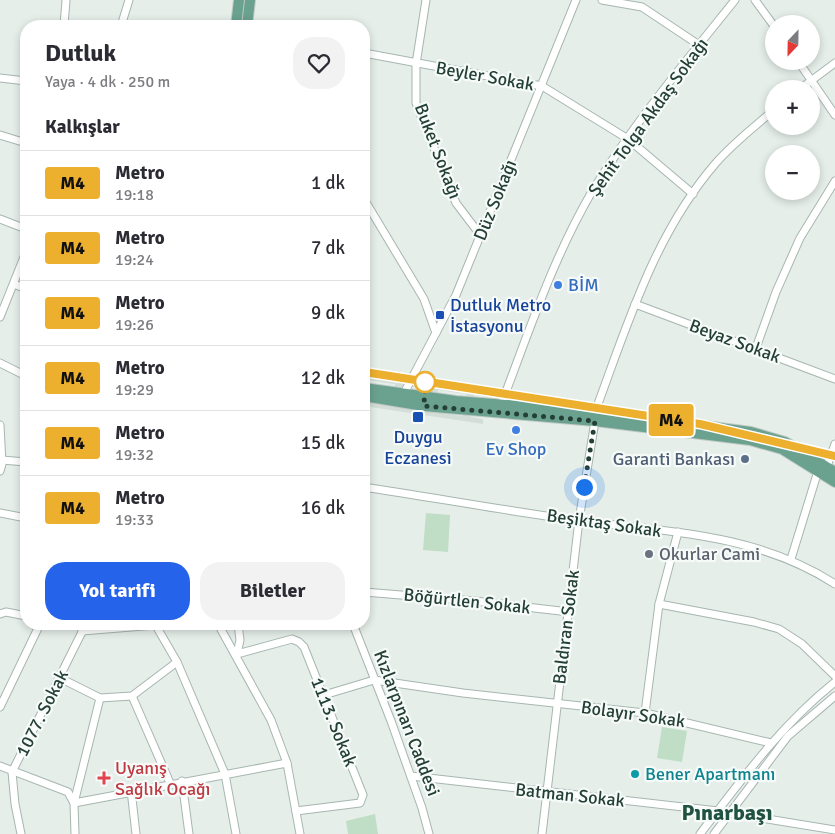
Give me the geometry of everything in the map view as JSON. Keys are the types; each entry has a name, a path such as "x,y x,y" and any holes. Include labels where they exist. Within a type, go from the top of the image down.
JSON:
{"main road":[{"path":"236,20 238,0"},
{"path":"247,20 250,0"},
{"path":"370,389 403,395 595,416 750,440 782,449 827,470 835,482"},
{"path":"370,397 424,406 595,416"}],"street":[{"path":"64,20 66,0"},
{"path":"123,20 129,0"},
{"name":"Buket Sokağı","path":"426,0 416,64 416,103 456,203 481,236"},
{"name":"Düz Sokağı","path":"403,395 436,333 481,236 576,0"},
{"path":"602,0 644,3 699,45"},
{"name":"Şehit Tolga Akdaş Sokağı","path":"501,405 559,255 591,194 628,139 735,0"},
{"path":"755,0 766,15"},
{"name":"Beyler Sokak","path":"370,54 542,86 628,139 693,194"},
{"path":"804,70 811,80 835,63"},
{"path":"0,78 20,80"},
{"path":"820,93 835,115"},
{"name":"Baldıran Sokak","path":"542,834 579,520 595,416 644,278 669,229 716,164 765,118"},
{"path":"0,135 20,141"},
{"path":"756,348 776,292 800,238 835,182"},
{"path":"370,210 424,299 436,333"},
{"path":"0,219 20,227"},
{"path":"0,317 20,268"},
{"path":"14,284 20,286"},
{"name":"Beyaz Sokak","path":"635,304 835,379"},
{"path":"0,363 20,373"},
{"path":"0,426 2,460 0,471"},
{"path":"790,559 827,470 835,444"},
{"path":"2,460 20,462"},
{"name":"Beşiktaş Sokak","path":"370,488 737,542 790,559 835,584"},
{"path":"0,513 20,517"},
{"path":"645,713 659,604 678,532"},
{"name":"Böğürtlen Sokak","path":"370,592 475,601 569,612"},
{"path":"659,604 710,616 754,622 779,629 802,644 835,676"},
{"path":"0,614 6,612 20,615"},
{"path":"0,707 37,630"},
{"name":"1077. Sokak","path":"21,834 15,804 12,772 83,630"},
{"path":"158,630 177,662 226,774 236,834"},
{"path":"222,630 271,720 287,763 300,834"},
{"path":"236,654 240,640 239,630"},
{"name":"Kızlarpınarı Caddesi","path":"354,630 411,776 428,834"},
{"name":"1113. Sokak","path":"236,654 292,640 299,642 304,647 364,795 360,803 296,811"},
{"path":"60,678 100,698 132,696 177,662"},
{"path":"324,695 374,680"},
{"name":"Bolayır Sokak","path":"374,680 556,704 645,713 771,743"},
{"path":"700,834 789,722 835,682"},
{"path":"132,696 170,783"},
{"path":"714,834 788,736 835,696"},
{"path":"76,834 74,802 100,698"},
{"path":"74,802 131,790 287,763"},
{"path":"0,766 68,792 74,802"},
{"name":"Batman Sokak","path":"411,776 546,793 730,812 833,831"},
{"path":"182,781 189,834"},
{"path":"131,790 136,834"}],"shaded area":[{"path":"370,376 487,393 487,397 474,395 471,417 483,419 483,424 370,407 370,402 392,406 395,384 370,381","holes":["403,385 431,389 428,411 402,393","438,390 466,394 463,416 435,412"]}],"green space":[{"path":"426,513 450,515 448,552 423,550"},
{"path":"662,727 687,731 682,762 657,758"},
{"path":"375,814 378,834 348,834 346,821"}],"metro line":[{"name":"M4","path":"370,373 700,424 835,456"}],"place":[{"name":"BİM","path":"558,285"},
{"name":"Dutluk Metro İstasyonu","path":"440,315"},
{"name":"Duygu Eczanesi","path":"418,417"},
{"name":"Ev Shop","path":"516,430"},
{"name":"Garanti Bankası","path":"745,459"},
{"name":"Okurlar Cami","path":"649,554"},
{"name":"Bener Apartmanı","path":"635,774"},
{"name":"Uyanış Sağlık Ocağı","path":"104,778"}],"district":[{"name":"Pınarbaşı","path":"727,812"}],"route":[{"path":"425,382 424,406 595,421 584,487"}]}
